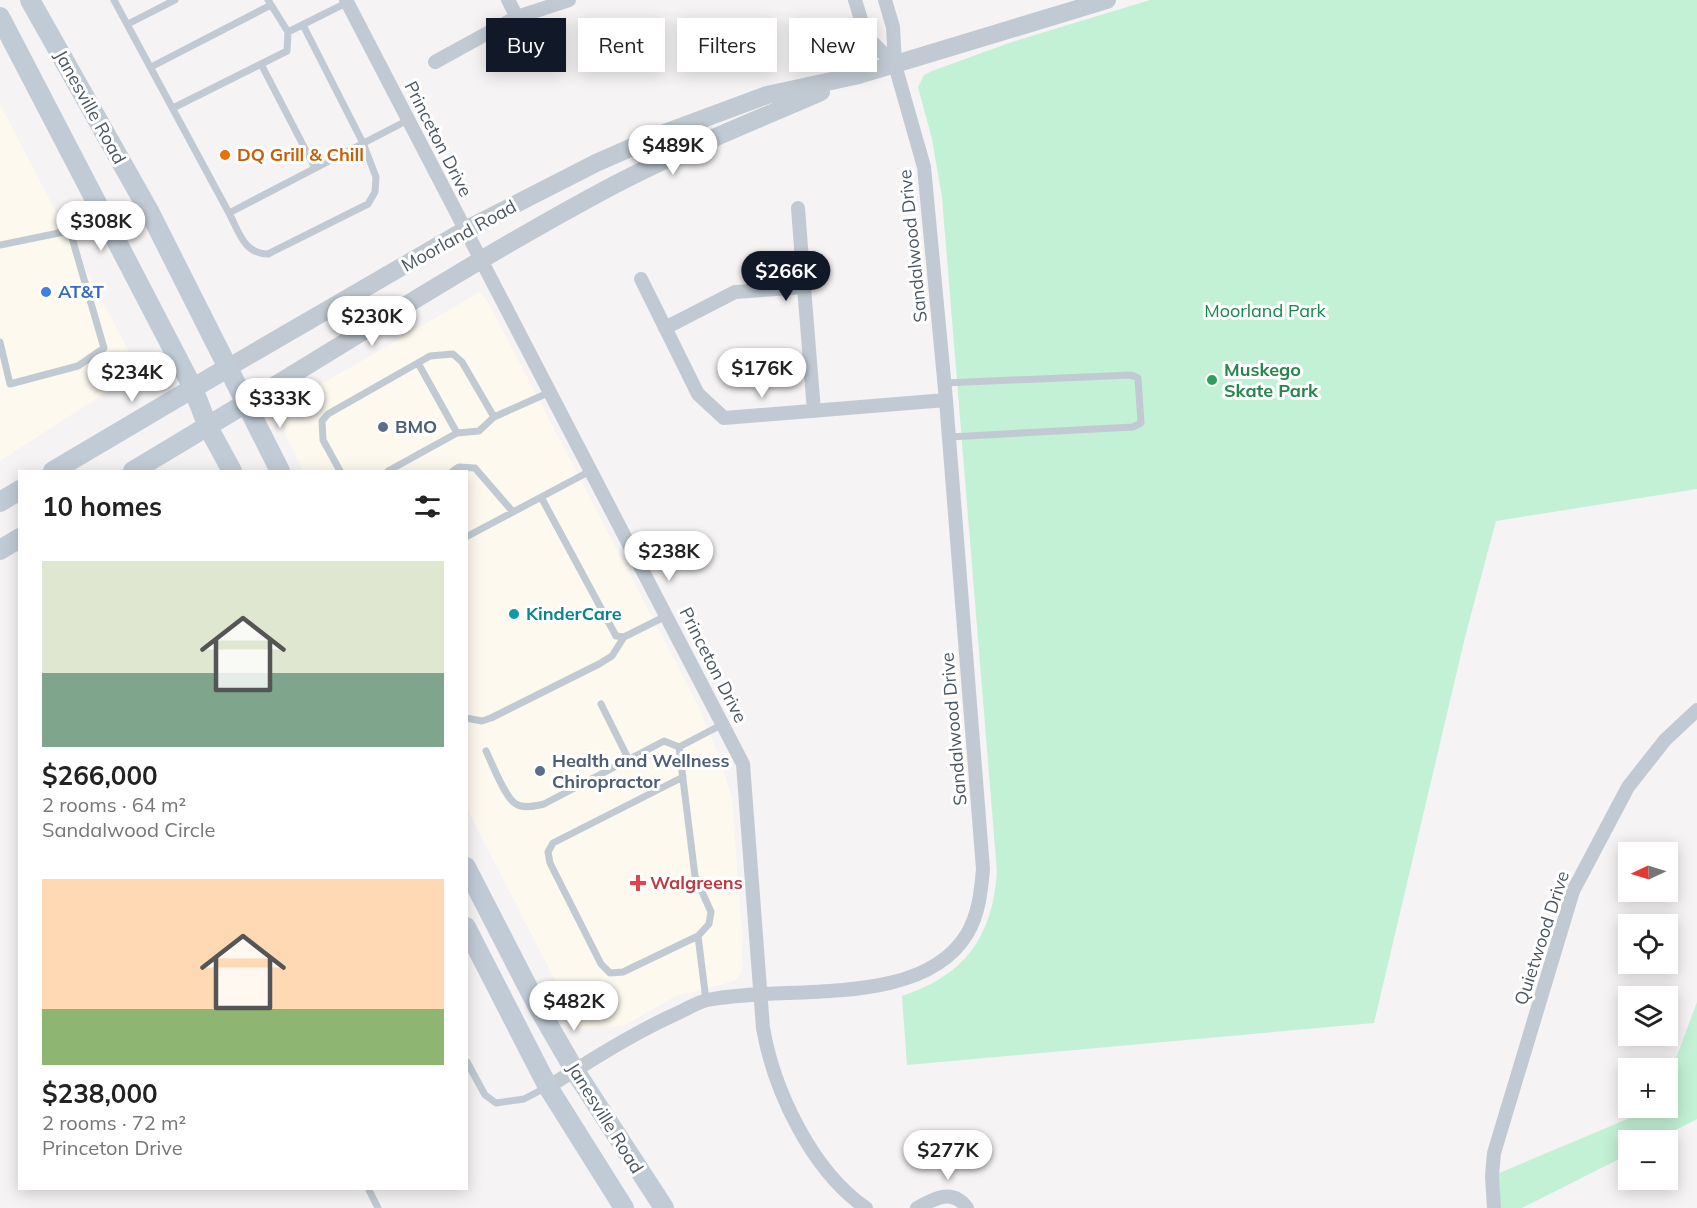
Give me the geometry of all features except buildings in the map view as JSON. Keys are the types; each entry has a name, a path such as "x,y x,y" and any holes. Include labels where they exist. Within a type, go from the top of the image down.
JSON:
{"main road":[{"name":"Janesville Road","path":"30,0 150,213 280,470"},
{"name":"Janesville Road","path":"0,17 193,388 208,426 231,470"},
{"name":"Moorland Road","path":"55,470 229,368"},
{"name":"Moorland Road","path":"135,470 246,403"},
{"path":"0,501 18,491"},
{"path":"0,550 18,539"},
{"name":"Janesville Road","path":"468,871 538,1007 575,1071 664,1208"},
{"name":"Janesville Road","path":"468,931 548,1087 624,1208"}],"street":[{"path":"508,0 517,17"},
{"path":"435,62 517,17 569,0"},
{"name":"Sandalwood Drive","path":"855,0 866,36 895,65"},
{"name":"Sandalwood Drive","path":"548,1087 662,1020 706,1000 895,983 927,972 947,958 967,934 980,902 983,869 946,400 924,167 895,65 893,27 885,0"},
{"name":"Moorland Road","path":"229,368 465,230 596,163 663,134 767,95 895,65 1107,0"},
{"name":"Princeton Drive","path":"347,1 480,260 668,615 743,764 760,995 767,1050 795,1122 833,1177 866,1208"},
{"name":"Moorland Road","path":"246,403 480,260 674,155 859,75"},
{"path":"798,208 814,411"},
{"path":"641,279 698,394 724,418 946,400"},
{"path":"665,328 735,292 804,287"},
{"name":"Quietwood Drive","path":"1494,1208 1492,1176 1494,1153 1573,891 1628,787 1665,740 1697,710"},
{"path":"918,1208 939,1197 951,1196 959,1199 967,1208"}],"lane":[{"path":"114,0 248,248 258,254 268,254 368,204 375,192 376,177 363,143 303,25"},
{"path":"128,24 162,3 175,0"},
{"path":"288,33 347,1"},
{"path":"151,67 270,2 288,33 287,51 173,108"},
{"path":"261,64 315,168"},
{"path":"229,213 408,120"},
{"path":"0,245 88,227 104,218"},
{"path":"0,342 10,384 78,366 104,348 70,231"},
{"path":"339,470 323,440 322,421 328,414 418,363 441,353 453,354 462,362 494,417"},
{"path":"418,363 457,433"},
{"path":"944,383 1131,375 1138,378 1141,423 1133,427 949,437"},
{"path":"390,470 457,433 479,431 494,417 550,392"},
{"path":"454,470 459,467 475,468 513,512"},
{"path":"468,536 592,470"},
{"path":"541,497 610,626 616,636 624,637"},
{"path":"468,718 482,721 490,718 589,669 612,656 624,637 668,615"},
{"path":"601,704 629,760"},
{"path":"486,751 509,796 517,805 531,807 544,804 664,741 679,747 723,724"},
{"path":"679,747 683,777 695,876 711,912 709,924 698,936 623,972 610,973 601,964 550,862 548,852 553,843 683,777"},
{"path":"698,936 706,1000"},
{"path":"468,1064 485,1095 496,1103 524,1099 548,1087"},
{"path":"369,1190 378,1208"}],"shaded area":[{"path":"0,104 139,371 0,461"},
{"path":"480,292 488,302 699,707 718,754 732,798 742,931 742,972 735,981 676,996 623,1026 580,1029 468,811 468,470 303,470 286,436 283,420 289,403"}],"green space":[{"name":"Moorland Park","path":"1150,0 1697,0 1697,489 1496,521 1466,633 1374,1023 907,1065 902,996 943,977 971,951 989,916 997,872 942,197 932,139 918,87 924,75 932,71 1009,43"},
{"path":"1697,1002 1697,1119 1676,1130 1618,1130 1618,1160 1522,1208 1494,1208 1492,1176 1630,1118 1678,1118 1678,1058 1676,1058"}],"place":[{"name":"DQ Grill & Chill","path":"225,155"},
{"name":"AT&T","path":"46,292"},
{"name":"Muskego Skate Park","path":"1212,380"},
{"name":"BMO","path":"383,427"},
{"name":"KinderCare","path":"514,614"},
{"name":"Health and Wellness Chiropractor","path":"540,771"},
{"name":"Walgreens","path":"638,883"}]}
